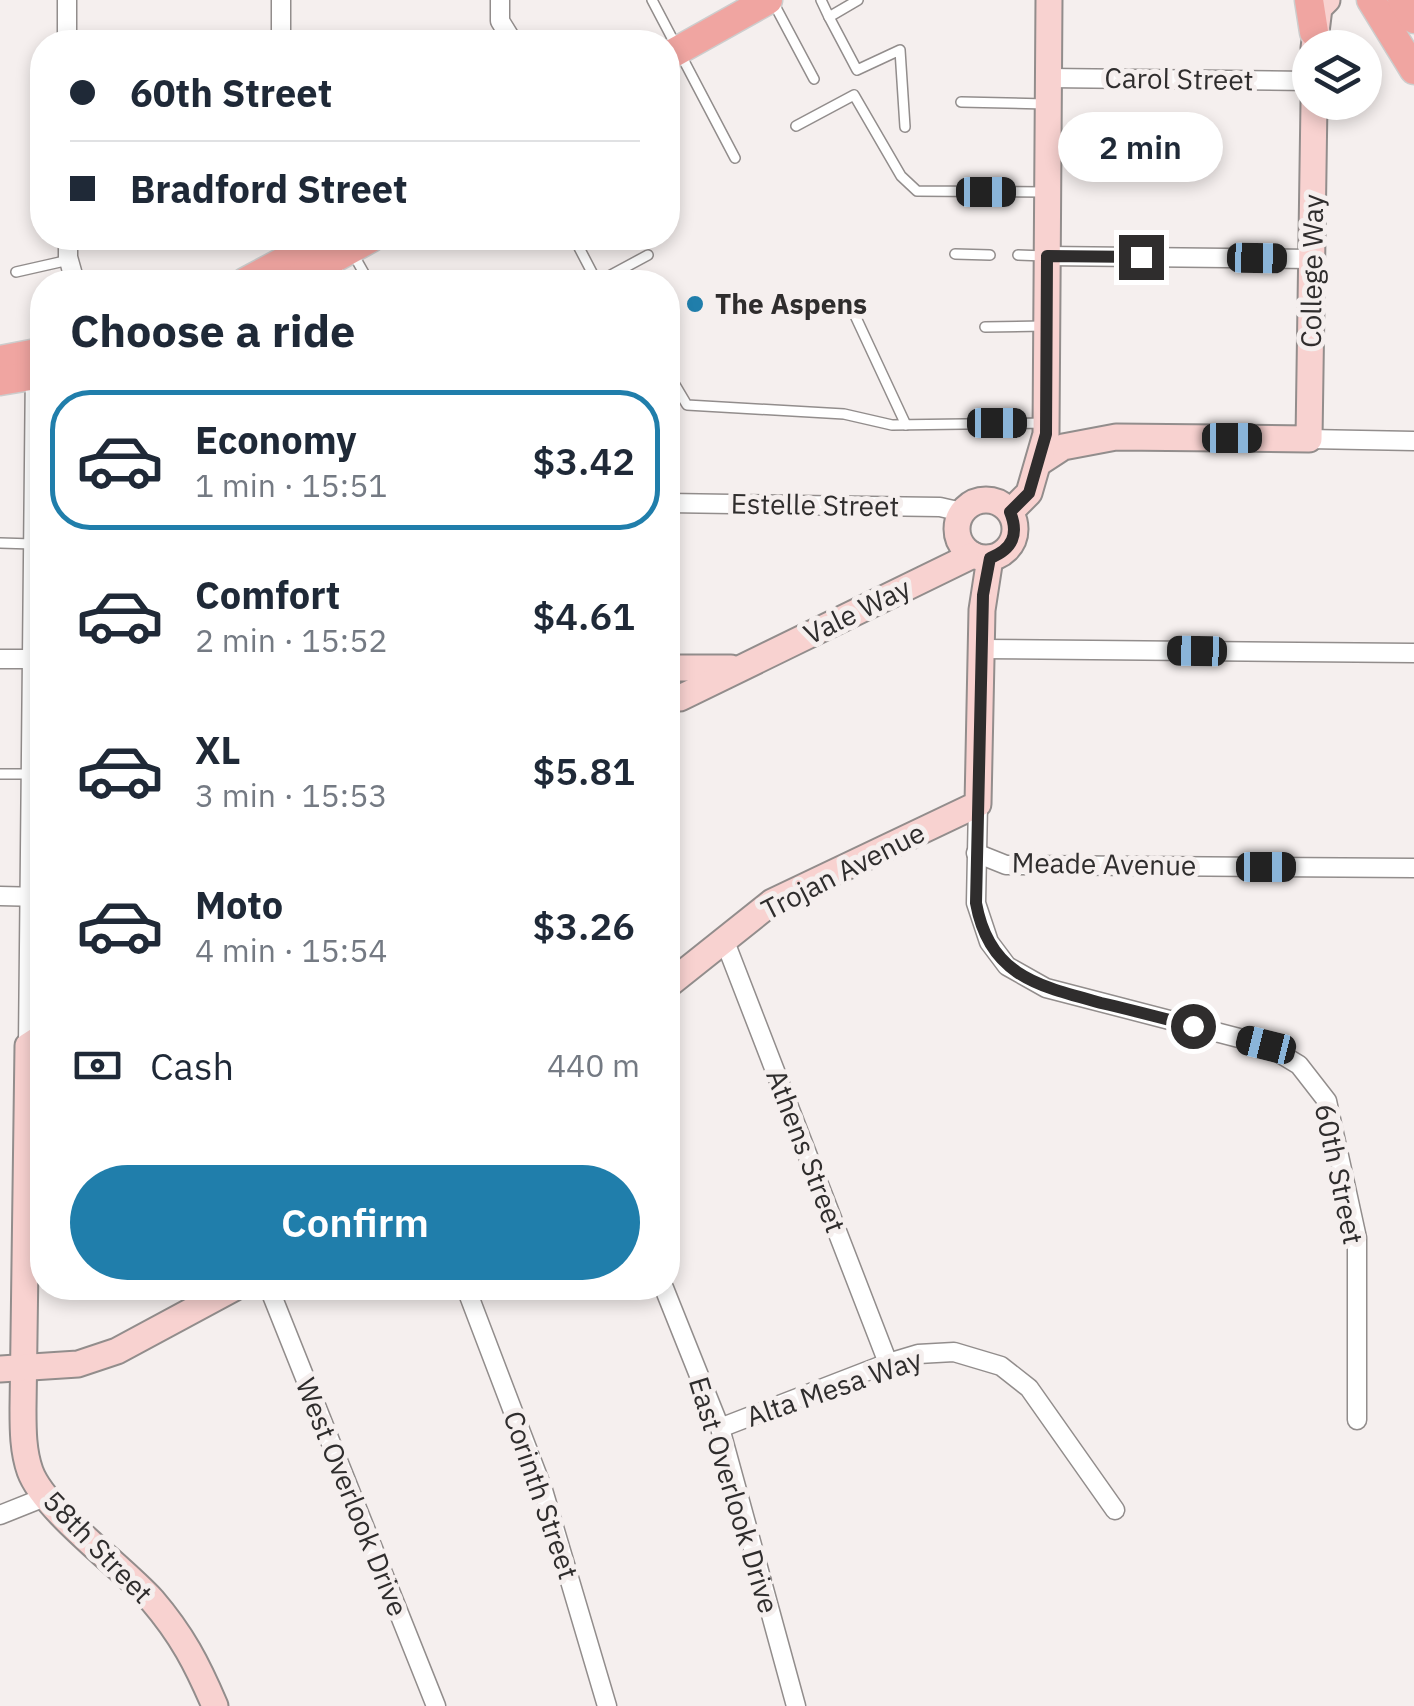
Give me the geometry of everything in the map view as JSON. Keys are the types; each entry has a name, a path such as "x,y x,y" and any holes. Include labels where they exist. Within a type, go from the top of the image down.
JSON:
{"main road":[{"path":"680,50 770,0"},
{"path":"1308,0 1312,30"},
{"path":"1371,0 1414,70"},
{"path":"284,270 343,251"},
{"path":"311,270 343,251"},
{"path":"0,360 30,363"},
{"path":"0,381 30,368"}],"street":[{"path":"67,0 67,30"},
{"path":"281,0 281,30"},
{"path":"500,0 504,30"},
{"name":"60th Street","path":"962,512 956,528 960,544 982,557 1004,552 1014,540 1016,526 1010,512 1029,493 1040,462 1046,423 1050,0"},
{"path":"1316,30 1319,8 1328,0"},
{"name":"Carol Street","path":"1049,90 1292,82"},
{"name":"College Way","path":"1309,439 1314,120"},
{"path":"69,250 72,270"},
{"path":"1047,256 1312,259"},
{"path":"1040,462 1062,448 1116,438 1414,440"},
{"path":"962,512 972,503 986,500 1000,503 1010,512"},
{"name":"Estelle Street","path":"680,503 940,506 962,512"},
{"name":"60th Street","path":"982,557 976,853 976,903 982,928 997,955 1019,975 1046,988 1266,1045 1289,1057 1318,1086 1327,1101 1358,1238 1358,1420"},
{"name":"Vale Way","path":"680,700 741,666 982,557"},
{"path":"980,650 1414,653"},
{"path":"0,658 30,659"},
{"name":"Vale Way","path":"680,669 741,666"},
{"name":"Trojan Avenue","path":"680,975 772,902 978,804"},
{"name":"Meade Avenue","path":"976,853 1006,865 1414,868"},
{"path":"0,896 30,897"},
{"name":"Athens Street","path":"724,938 888,1363"},
{"name":"58th Street","path":"30,1113 12,1368 30,1473 45,1497 150,1599 191,1650 215,1706"},
{"path":"12,1368 78,1364 117,1351 212,1300"},
{"name":"West Overlook Drive","path":"274,1300 436,1706"},
{"name":"Corinth Street","path":"471,1300 543,1490 607,1706"},
{"name":"East Overlook Drive","path":"669,1300 720,1428 796,1706"},
{"name":"Alta Mesa Way","path":"720,1428 888,1363 918,1354 954,1352 1001,1366 1030,1388 1115,1510"},
{"path":"0,1514 45,1497"}],"lane":[{"path":"652,0 663,30"},
{"path":"770,0 814,79"},
{"path":"821,0 857,70 900,50 906,127"},
{"path":"829,17 858,0"},
{"path":"680,67 734,158"},
{"path":"962,102 1049,90"},
{"path":"796,126 854,95 900,176 917,191 1048,192"},
{"path":"343,251 360,270"},
{"path":"955,254 990,255"},
{"path":"620,270 648,255"},
{"path":"1018,255 1047,256"},
{"path":"16,272 69,260"},
{"path":"852,309 906,425"},
{"path":"985,327 1047,326"},
{"path":"680,393 687,405 844,414 892,425 1046,423"},
{"path":"0,543 30,544"},
{"path":"0,774 30,774"}],"place":[{"name":"The Aspens","path":"695,304"}],"route":[{"path":"1141,257 1047,256 1046,434 1029,493 1010,512 1016,526 1014,540 1004,552 990,558 983,595 976,903 982,928 997,955 1032,983 1193,1026"}]}
